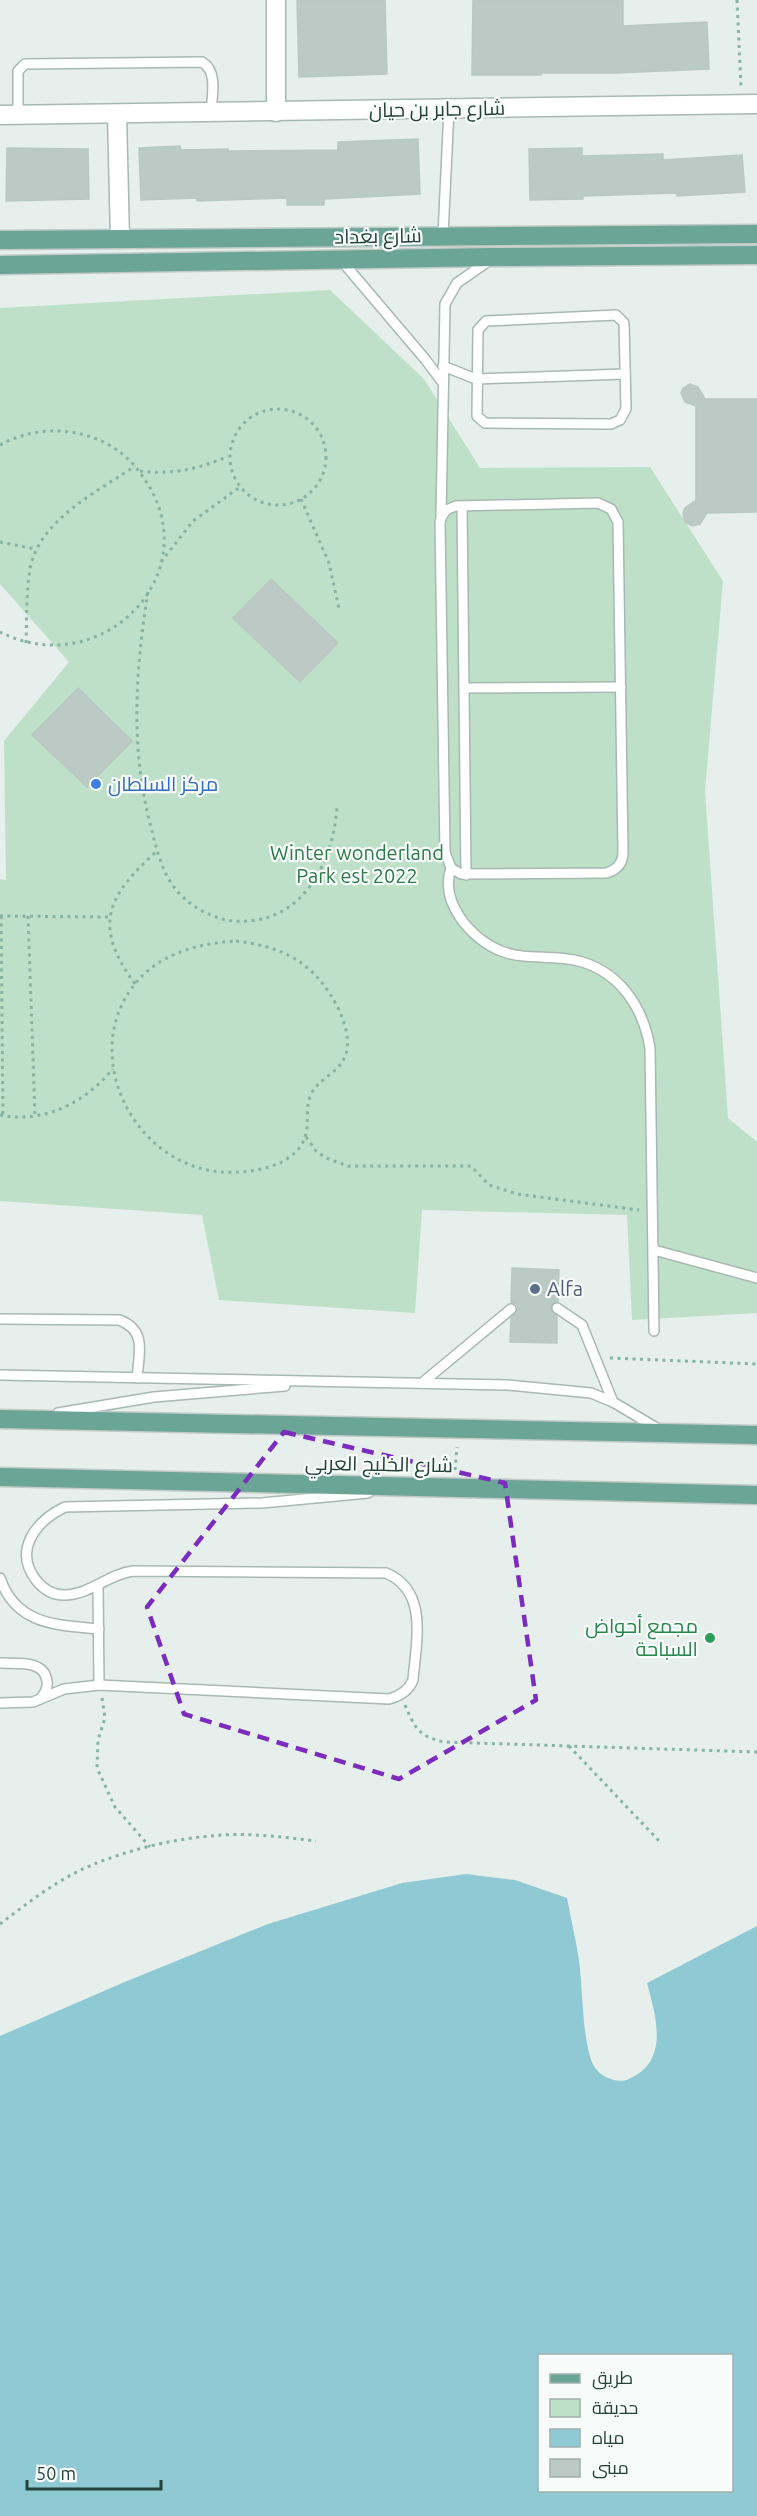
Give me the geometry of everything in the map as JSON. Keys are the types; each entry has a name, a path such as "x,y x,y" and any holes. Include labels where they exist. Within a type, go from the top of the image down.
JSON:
{"main road":[{"name":"شارع بغداد","path":"0,240 757,234"},
{"name":"شارع بغداد","path":"0,265 757,255"},
{"name":"شارع الخليج العربي","path":"0,1419 757,1435"},
{"name":"شارع الخليج العربي","path":"0,1477 757,1495"}],"street":[{"path":"276,0 276,112"},
{"name":"شارع جابر بن حيان","path":"9,115 749,104"},
{"path":"117,114 120,239"}],"lane":[{"path":"9,115 18,71 25,64 202,62 212,72 212,112"},
{"path":"443,235 449,109"},
{"path":"441,516 450,508 462,506 598,503 611,509 618,522 623,852 619,866 606,873 466,875 451,868 444,852 441,516 445,304 450,291 457,283 494,257"},
{"path":"340,259 426,359 443,384"},
{"path":"616,315 624,324 626,374 624,416 611,424 485,423 477,417 476,380 478,330 486,321 616,315"},
{"path":"443,366 476,380 626,374"},
{"path":"462,506 466,875"},
{"path":"464,688 621,687"},
{"path":"451,868 447,878 448,892 454,907 463,921 487,943 501,951 518,955 574,960 594,967 612,977 627,991 639,1008 650,1048 654,1332"},
{"path":"654,1250 757,1278"},
{"path":"557,1308 582,1325 613,1402"},
{"path":"422,1383 511,1310"},
{"path":"0,1319 119,1320 131,1324 139,1343 137,1378"},
{"path":"0,1375 518,1386 591,1394 613,1402 664,1433"},
{"path":"22,1420 154,1397 335,1382"},
{"path":"0,1703 23,1704 38,1701 64,1689 99,1684 389,1699 400,1695 413,1680 417,1610 413,1597 405,1584 386,1573 133,1571 118,1574 75,1594 57,1595 48,1591 33,1575 26,1555 27,1545 38,1525 51,1514 65,1507 262,1503 420,1488"},
{"path":"0,1578 11,1602"},
{"path":"98,1585 99,1684"},
{"path":"0,1598 11,1602 43,1622 99,1629"},
{"path":"0,1663 33,1665 40,1669 45,1675 47,1688 38,1701"}],"path":[{"path":"737,0 749,104"},
{"path":"270,409 292,411 303,415 319,431 324,441 326,463 318,484 301,499 280,505 268,504 248,495 240,487 230,467 229,456 235,435 249,417 270,409"},
{"path":"0,445 33,433 65,431 96,438 110,445 140,471 152,492 160,515 162,547 160,563 148,592 139,605 117,627 88,641 57,646 26,643 0,632"},
{"path":"140,471 162,473 185,470 229,456"},
{"path":"26,643 29,578 36,549 57,521 135,466"},
{"path":"160,563 194,520 240,487"},
{"path":"301,499 329,563 339,609"},
{"path":"0,542 36,549"},
{"path":"148,592 139,656 137,723 142,784 157,851 175,888 195,907 220,919 234,921 263,919 291,906 312,883 321,869 333,839 337,807"},
{"path":"135,984 115,954 110,917 113,903 123,885 157,851"},
{"path":"110,917 0,916 1,1116 35,1116 50,1113 79,1100 92,1091 113,1069"},
{"path":"28,916 35,1116"},
{"path":"236,941 263,945 290,955 320,978 340,1014 348,1041 342,1064 319,1084 309,1100 306,1137 302,1145 290,1157 256,1170 220,1172 186,1163 155,1145 137,1125 123,1103 113,1069 114,1033 122,1008 135,984 148,971 180,951 217,942 236,941"},
{"path":"306,1137 316,1151 326,1158 348,1166 471,1166 489,1185 517,1194 646,1213"},
{"path":"597,1358 757,1364"},
{"path":"454,1489 458,1430"},
{"path":"99,1684 105,1718 98,1740 97,1768 115,1807 150,1847"},
{"path":"400,1695 415,1728 427,1738 444,1742 757,1752"},
{"path":"569,1746 661,1843"},
{"path":"0,1924 40,1893 91,1865 150,1847 211,1836 266,1835 316,1841"}],"highlighted area":[{"path":"284,1432 505,1483 536,1700 399,1779 184,1714 147,1607"}],"green space":[{"name":"Winter wonderland Park est 2022","path":"330,290 424,379 480,468 650,467 723,581 705,791 728,1118 757,1142 757,1313 632,1320 627,1215 422,1210 415,1313 219,1300 202,1215 0,1201 0,879 6,880 4,741 69,662 0,584 0,308"}],"water":[{"path":"466,1874 515,1880 567,1898 579,1961 584,2018 591,2061 603,2075 616,2080 629,2079 642,2071 655,2050 656,2024 647,1983 757,1926 757,2516 0,2516 0,2036 268,1924 402,1883"}],"building":[{"path":"297,0 385,0 387,74 299,77"},
{"path":"473,0 623,0 623,26 707,22 709,69 472,75"},
{"path":"418,139 420,194 324,199 324,205 287,205 287,198 141,200 139,148 180,146 181,150 338,150 338,142"},
{"path":"7,148 88,149 89,199 6,201"},
{"path":"582,148 582,156 663,154 663,160 742,155 745,192 677,196 677,193 583,196 583,199 530,200 529,149"},
{"path":"690,384 698,387 705,399 757,399 757,512 707,513 700,524 692,526 685,522 683,513 685,508 696,500 696,406 685,402 681,393 683,388"},
{"path":"271,579 338,643 300,682 233,618"},
{"path":"78,688 132,741 87,787 32,735"},
{"name":"Alfa","path":"512,1268 559,1270 558,1301 550,1308 557,1316 557,1343 510,1342 511,1318 518,1308 511,1302"}],"place":[{"name":"مركز السلطان","path":"96,784"},
{"name":"Alfa","path":"535,1289"},
{"name":"مجمع أحواض السباحة","path":"710,1638"}]}
